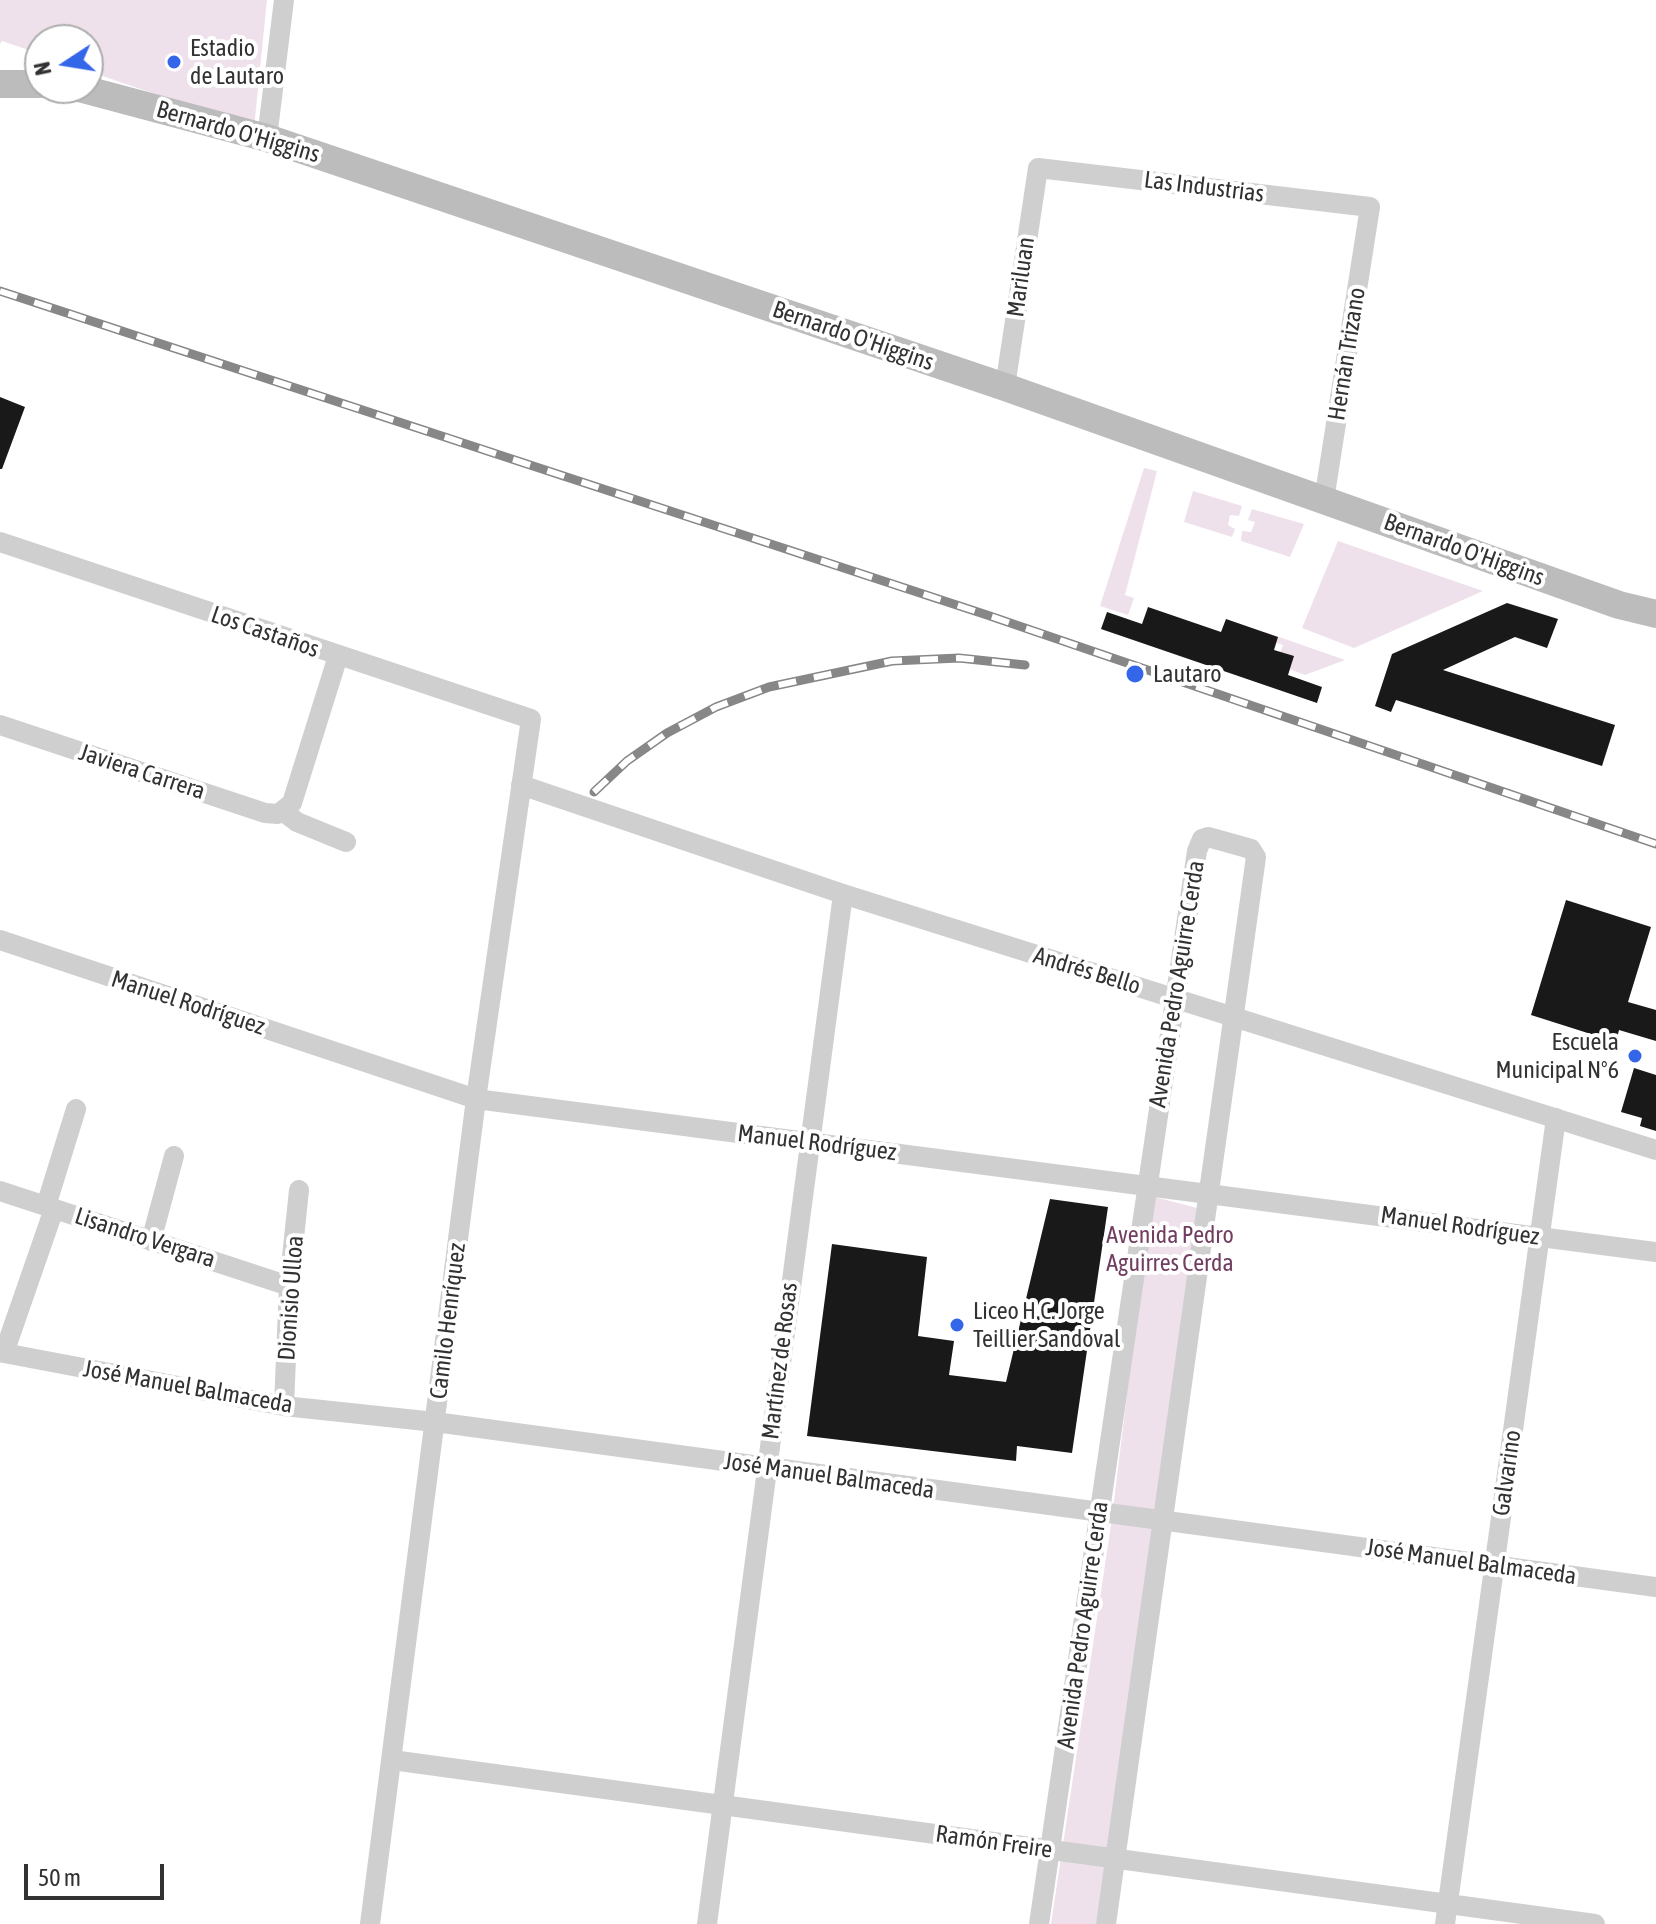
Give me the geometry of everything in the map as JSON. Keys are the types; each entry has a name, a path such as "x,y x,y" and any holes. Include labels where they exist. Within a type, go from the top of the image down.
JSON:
{"main road":[{"path":"0,84 24,84"},
{"name":"Bernardo O'Higgins","path":"104,95 267,138 1005,387 1619,605 1656,614"},
{"name":"Bernardo O'Higgins","path":"1619,605 1656,603"}],"street":[{"path":"267,138 284,0"},
{"name":"Mariluan","path":"1005,387 1038,168"},
{"name":"Las Industrias","path":"1038,168 1370,207"},
{"name":"Hernán Trizano","path":"1324,500 1370,207"},
{"name":"Los Castaños","path":"0,542 531,719"},
{"path":"284,812 292,803 338,656"},
{"name":"Camilo Henríquez","path":"370,1924 476,1099 531,719"},
{"name":"Javiera Carrera","path":"0,725 265,813 284,812 297,822 346,842"},
{"name":"Andrés Bello","path":"521,785 843,894 1656,1150"},
{"name":"Avenida Pedro Aguirre Cerda","path":"1039,1924 1175,999 1199,845 1202,839 1208,837 1251,849 1256,857 1106,1924"},
{"name":"Martínez de Rosas","path":"707,1924 720,1804 843,894"},
{"name":"Manuel Rodríguez","path":"0,940 476,1099 1656,1252"},
{"path":"50,1207 76,1109"},
{"name":"Galvarino","path":"1446,1914 1556,1118"},
{"path":"151,1241 174,1156"},
{"name":"Dionisio Ulloa","path":"284,1406 289,1286 299,1190"},
{"name":"Lisandro Vergara","path":"0,1191 289,1286"},
{"name":"José Manuel Balmaceda","path":"50,1207 4,1353 284,1406 435,1422 1656,1587"},
{"name":"Ramón Freire","path":"392,1760 1116,1858 1446,1914 1595,1924"}],"green space":[{"name":"Estadio de Lautaro","path":"0,0 267,0 254,128 104,76 104,24 24,24 24,49 2,41 0,44"},
{"path":"1144,468 1157,471 1125,595 1134,598 1128,615 1100,606"},
{"path":"1193,491 1242,506 1239,516 1230,515 1228,525 1235,529 1232,537 1184,522"},
{"path":"1252,509 1304,524 1290,557 1241,541 1242,531 1251,532 1255,522 1248,520"},
{"path":"1338,541 1483,591 1354,648 1302,628"},
{"path":"1265,632 1345,660 1305,675 1276,664 1283,645 1262,638"},
{"name":"Avenida Pedro Aguirres Cerda","path":"1151,1196 1201,1209 1096,1924 1051,1924 1112,1518"}],"building":[{"path":"0,397 25,407 2,469 0,469"},
{"path":"1507,603 1558,619 1547,648 1515,637 1443,670 1615,725 1602,766 1396,700 1391,712 1375,706 1392,654"},
{"path":"1148,607 1221,632 1226,619 1278,637 1274,650 1294,656 1288,675 1322,687 1317,703 1101,629 1107,612 1142,624"},
{"path":"1566,900 1651,927 1628,1002 1656,1010 1656,1041 1619,1030 1616,1042 1531,1015"},
{"path":"1634,1068 1656,1075 1656,1131 1640,1126 1642,1118 1621,1112"},
{"path":"1050,1199 1108,1207 1072,1453 1017,1446 1016,1461 807,1436 832,1244 927,1257 918,1336 954,1341 949,1375 1006,1382"}],"railway":[{"path":"0,291 987,615 1656,844"},
{"path":"594,792 627,761 667,733 716,707 769,687 892,661 959,658 1025,665"}],"place":[{"name":"Estadio de Lautaro","path":"174,62"},
{"name":"Lautaro","path":"1135,674"},
{"name":"Escuela Municipal N°6","path":"1635,1056"},
{"name":"Liceo H.C. Jorge Teillier Sandoval","path":"957,1325"}]}
